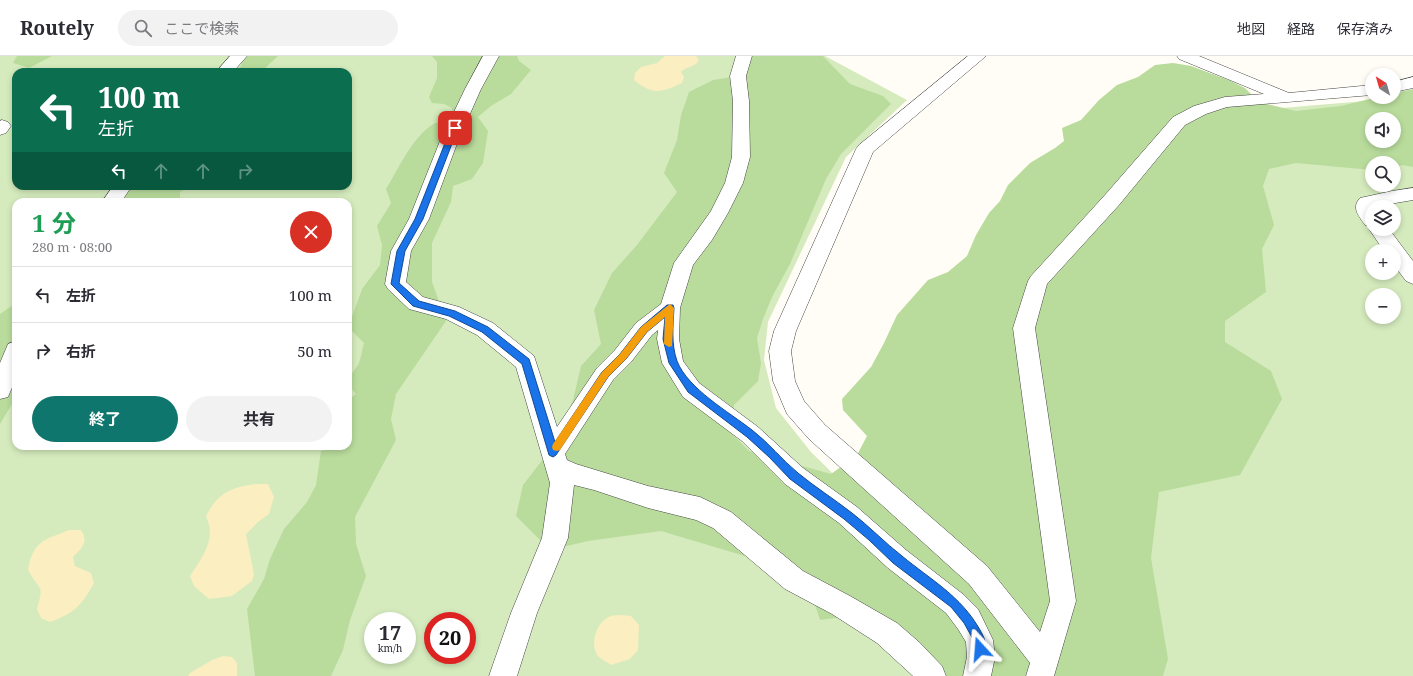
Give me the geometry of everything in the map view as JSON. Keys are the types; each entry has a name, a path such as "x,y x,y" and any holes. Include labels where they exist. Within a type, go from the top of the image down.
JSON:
{"street":[{"path":"228,68 239,56"},
{"path":"491,56 473,89 449,141 419,219 401,251 395,284 416,303 452,313 485,329 526,362 562,483 555,538 524,613 503,676"},
{"path":"744,56 738,76 742,101 741,156 734,183 705,235 684,264 670,308 668,339 673,363 691,390 750,434 773,454 794,476 848,515 897,559 955,604 968,619 979,640 982,657 978,676"},
{"path":"978,56 865,149 785,331 780,351 784,381 795,408 817,432 978,574 1042,668"},
{"path":"1185,56 1287,98"},
{"path":"1401,86 1413,82"},
{"path":"1042,668 1063,602 1024,328 1038,281 1112,200 1179,121 1200,110 1225,102 1365,91"},
{"path":"1378,200 1392,196 1413,194"},
{"path":"1384,236 1413,276"},
{"path":"554,459 605,374 623,356 644,329 670,308"},
{"path":"0,378 12,357"},
{"path":"0,390 12,359"},
{"path":"554,459 572,474 594,478 648,498 700,509 722,520 739,532 794,580 841,605 887,633 909,652 932,676"}],"green space":[{"path":"0,56 825,56 907,100 846,157 768,322 764,360 776,408 811,452 951,590 993,676 0,676"},
{"path":"17,56 52,56 29,68 13,63"},
{"path":"227,56 278,56 265,68 239,68 242,65"},
{"path":"432,56 517,56 519,61 531,70 511,94 491,106 478,117 488,131 483,163 472,179 453,186 451,202 432,243 432,282 446,321 396,394 391,419 396,440 355,517 356,544 366,576 350,620 343,650 331,676 255,676 247,609 264,579 270,559 284,529 307,502 316,485 321,451 352,450 352,397 356,394 352,389 352,374 359,363 364,343 352,331 352,317 362,289 380,265 382,245 377,226 391,203 386,189 410,148 422,133 434,124 453,117 452,108 444,104 432,103 429,97 437,78 437,62"},
{"path":"744,56 823,56 850,84 883,96 891,104 841,154 826,179 790,264 772,297 763,319 757,338 761,363 758,381 734,405 730,432 749,451 831,474 857,455 867,436 843,410 842,399 871,367 897,315 928,280 948,272 967,256 976,235 989,213 1000,201 1008,185 1030,163 1064,141 1062,128 1081,120 1099,100 1117,85 1138,77 1155,65 1173,63 1191,66 1231,81 1245,88 1259,102 1296,111 1341,106 1365,100 1365,104 1401,104 1401,92 1413,89 1413,167 1401,165 1401,156 1365,156 1365,169 1296,163 1269,169 1263,186 1274,225 1262,249 1266,292 1225,321 1225,342 1271,371 1282,399 1240,475 1159,492 1151,558 1168,659 1163,676 927,676 873,613 820,620 805,574 661,531 588,541 550,550 516,516 523,485 557,441 573,400 581,366 601,344 594,310 612,273 637,245 677,192 664,173 677,140 681,115 689,92 713,80 745,75"},
{"path":"1413,97 1413,676 1066,676 1233,112 1365,101 1365,104 1401,104 1401,98"},
{"path":"119,190 184,190 180,192 180,198 102,198"},
{"path":"12,306 12,404 0,424 0,314"}],"sand":[{"path":"665,56 696,56 699,60 697,63 681,72 684,77 682,83 668,89 657,91 652,90 640,85 634,80 635,73 641,67 657,63"},
{"path":"256,484 268,484 274,497 269,514 246,534 254,574 252,581 232,596 209,599 194,586 190,576 203,556 208,544 210,530 206,516 215,502 226,492 239,487"},
{"path":"69,530 81,530 83,534 83,545 73,557 75,566 91,573 94,583 85,598 76,608 59,619 50,622 41,618 37,609 41,591 28,570 30,560 37,547 46,539"},
{"path":"621,615 631,616 639,625 638,650 630,659 611,665 598,656 595,651 594,639 598,627 606,618"},
{"path":"223,656 232,657 237,663 237,676 188,676 190,673 212,660"}],"slow traffic":[{"path":"557,447 605,374 623,356 644,329 670,308 669,344"}],"route":[{"path":"455,128 419,219 401,251 395,284 416,303 452,313 485,329 526,362 553,452 605,374 623,356 644,329 670,308 668,339 673,363 691,390 750,434 773,454 794,476 848,515 922,580 955,604 968,619 979,640 980,649"}]}
